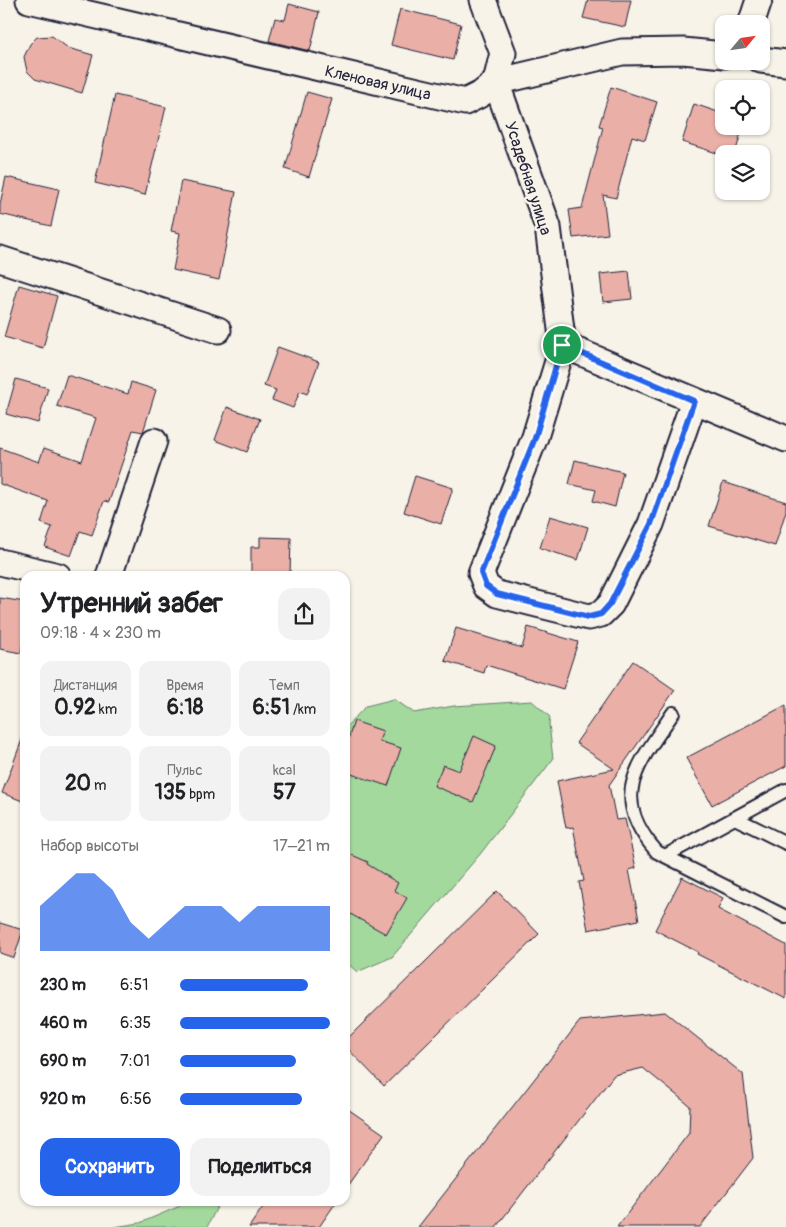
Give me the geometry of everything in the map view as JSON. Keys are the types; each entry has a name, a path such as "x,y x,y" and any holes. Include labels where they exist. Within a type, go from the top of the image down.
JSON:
{"street":[{"name":"Кленовая улица","path":"29,0 465,102 481,94 496,82 622,52 683,51 715,54"},
{"path":"483,0 503,53 496,82"},
{"path":"754,15 759,0"},
{"path":"770,61 786,64"},
{"name":"Усадебная улица","path":"496,82 548,227 562,345 535,438 481,573 486,586 497,594 589,617 601,614 610,604 651,524 694,401"},
{"path":"0,259 218,330"},
{"path":"562,345 786,439"},
{"path":"111,571 154,441"},
{"path":"0,562 37,571"}],"lane":[{"path":"673,713 639,763 633,778 630,796 635,819 646,840 657,852 786,917"},
{"path":"665,856 786,790"},
{"path":"735,818 786,842"}],"green space":[{"path":"394,699 414,713 454,706 532,701 550,717 553,759 481,853 392,957 357,972 350,966 350,723 366,706"},
{"path":"180,1206 218,1206 207,1227 114,1227 140,1223"}],"building":[{"path":"588,0 631,0 625,27 583,18"},
{"path":"289,4 319,12 310,51 269,41 275,18 285,20"},
{"path":"400,9 461,24 453,60 391,45"},
{"path":"52,36 68,48 93,55 82,93 35,79 27,71 24,57 30,44 37,37"},
{"path":"611,87 657,102 645,140 632,136 616,198 603,195 608,234 573,238 569,210 582,208 603,127 599,126"},
{"path":"307,92 332,99 309,177 285,169"},
{"path":"115,95 166,107 145,195 95,183"},
{"path":"694,104 715,111 715,135 740,135 738,145 715,145 715,152 682,142"},
{"path":"6,177 59,189 51,226 0,214 0,204"},
{"path":"181,181 236,192 219,280 173,270 180,233 171,231"},
{"path":"629,271 632,299 603,302 600,274"},
{"path":"19,285 57,296 43,348 4,337"},
{"path":"278,347 319,362 307,394 300,391 293,408 272,400 276,390 264,386"},
{"path":"67,375 128,394 131,382 156,390 143,432 133,430 109,502 104,501 92,535 80,531 71,556 45,547 52,527 41,523 48,501 0,484 0,448 39,462 44,448 82,461 96,418 57,406"},
{"path":"16,379 48,388 38,423 6,414"},
{"path":"227,407 260,419 247,452 215,440"},
{"path":"575,460 623,472 615,507 593,501 596,490 569,484"},
{"path":"415,476 453,488 441,524 404,512"},
{"path":"723,482 786,502 786,511 775,546 709,526"},
{"path":"550,516 588,527 578,560 540,548"},
{"path":"260,537 291,538 290,571 251,571 251,547 260,547"},
{"path":"0,598 20,601 20,653 0,649"},
{"path":"528,627 578,642 563,689 486,665 484,673 445,661 456,628 522,648"},
{"path":"633,661 675,690 609,785 616,820 625,819 636,868 629,870 639,920 588,930 579,882 584,881 573,827 566,828 557,781 614,769 576,743"},
{"path":"786,705 786,766 712,805 686,758"},
{"path":"354,721 383,731 379,741 401,748 388,786 350,774 350,733"},
{"path":"474,736 496,746 473,802 434,786 443,765 459,771"},
{"path":"20,745 20,800 2,793"},
{"path":"350,854 368,862 367,864 398,883 394,890 407,898 386,934 350,914"},
{"path":"682,877 723,898 718,909 786,945 786,999 697,954 698,952 655,930"},
{"path":"497,891 539,934 384,1086 350,1051 350,1036"},
{"path":"0,923 20,929 20,939 14,958 0,953"},
{"path":"665,1012 743,1074 753,1158 700,1227 617,1227 689,1133 690,1106 643,1068 614,1075 496,1227 418,1227 580,1021"},
{"path":"350,1110 384,1134 350,1182"},
{"path":"264,1206 334,1206 319,1227 249,1227"}],"route":[{"path":"562,345 694,401 651,524 610,604 601,614 589,617 497,594 486,586 481,573 535,438 562,345"}]}
